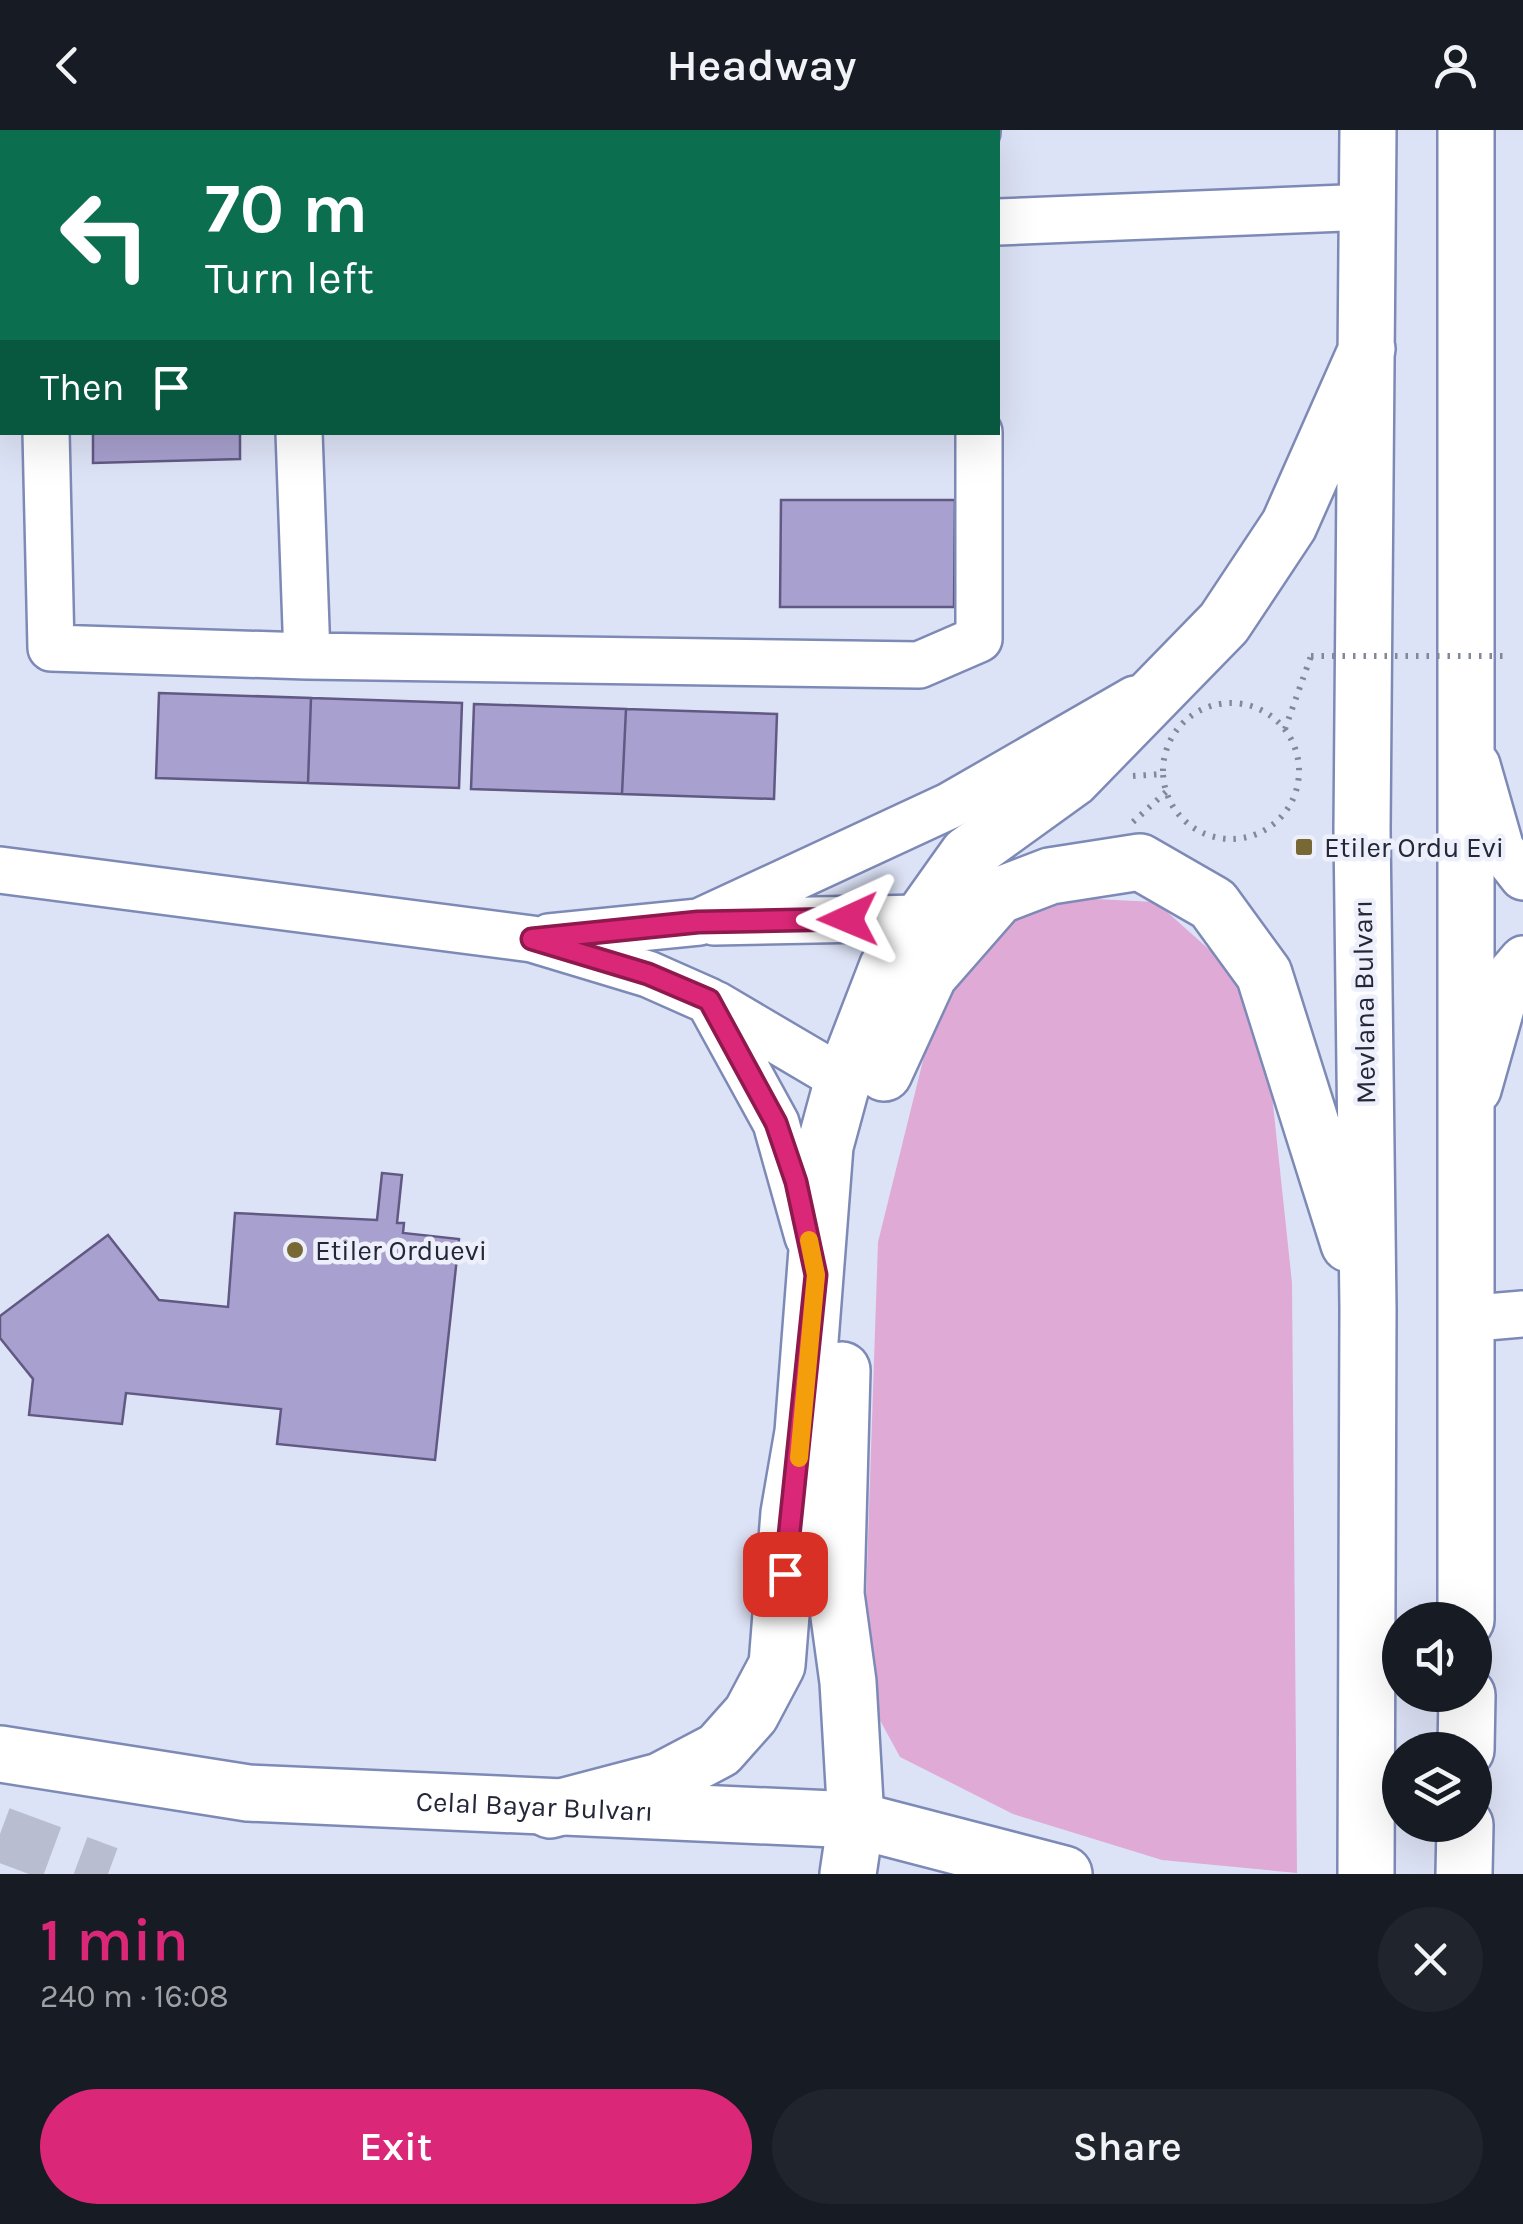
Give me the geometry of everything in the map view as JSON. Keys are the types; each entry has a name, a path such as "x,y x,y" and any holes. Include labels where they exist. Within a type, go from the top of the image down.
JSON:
{"main road":[{"name":"Mevlana Bulvarı","path":"1366,1874 1368,1309 1362,830 1368,130"},
{"path":"1466,130 1466,1602"},
{"path":"550,1810 660,1781 719,1750 751,1714 776,1665 816,1275 825,1146 844,1080 887,968 968,854 1072,779 1224,623 1260,575 1289,526 1366,349"},
{"path":"848,1874 856,1820 848,1682 836,1594 842,1348 860,1161 886,1064 929,974 998,896 1050,876 1140,862 1213,904 1264,974 1292,1054 1368,1309"},
{"name":"Celal Bayar Bulvarı","path":"8,1759 248,1793 550,1810 856,1820 1064,1874"},
{"path":"1464,1874 1465,1842"}],"street":[{"path":"1000,222 1369,207"},
{"path":"46,435 51,648 919,665 980,639 980,435"},
{"path":"300,435 307,656"},
{"path":"698,922 949,806 1169,680"},
{"path":"1465,714 1501,849 1523,877"},
{"path":"0,870 532,939 648,974 709,1000 844,1080"},
{"path":"532,939 698,922 922,918"},
{"path":"1464,1145 1511,972 1523,959"},
{"path":"709,1000 776,1123 796,1182 816,1275"},
{"path":"1464,1319 1523,1314"}],"path":[{"path":"1285,729 1268,714 1236,703 1203,709 1184,722 1164,755 1162,774 1166,792 1181,818 1200,832 1222,839 1246,838 1267,830 1284,815 1296,794 1300,772 1296,749 1285,729 1311,656 1505,656"}],"shaded area":[{"path":"1075,898 1156,902 1241,978 1272,1095 1292,1283 1297,1873 1162,1860 1013,1814 900,1757 863,1689 878,1242 934,1016 1006,924"}],"building":[{"path":"93,435 240,435 240,459 93,463"},
{"path":"781,500 955,500 954,607 780,607"},
{"path":"159,693 311,698 308,783 156,778"},
{"path":"311,698 462,703 459,788 308,783"},
{"path":"474,704 626,709 622,794 471,789"},
{"path":"626,709 777,714 774,799 622,794"},
{"path":"382,1173 402,1175 397,1223 404,1223 403,1233 459,1239 435,1460 277,1444 281,1409 126,1393 122,1424 29,1415 33,1379 0,1338 0,1316 108,1235 159,1300 228,1307 235,1213 377,1220"}],"tunnel":[{"path":"0,1834 108,1874"}],"slow traffic":[{"path":"799,1458 816,1275 809,1240"}],"place":[{"name":"Etiler Ordu Evi","path":"1304,847"},
{"name":"Etiler Orduevi","path":"295,1250"}],"route":[{"path":"785,1574 789,1513 803,1432 816,1275 796,1182 776,1123 747,1063 709,1000 648,974 532,939 698,922 848,919"}]}
